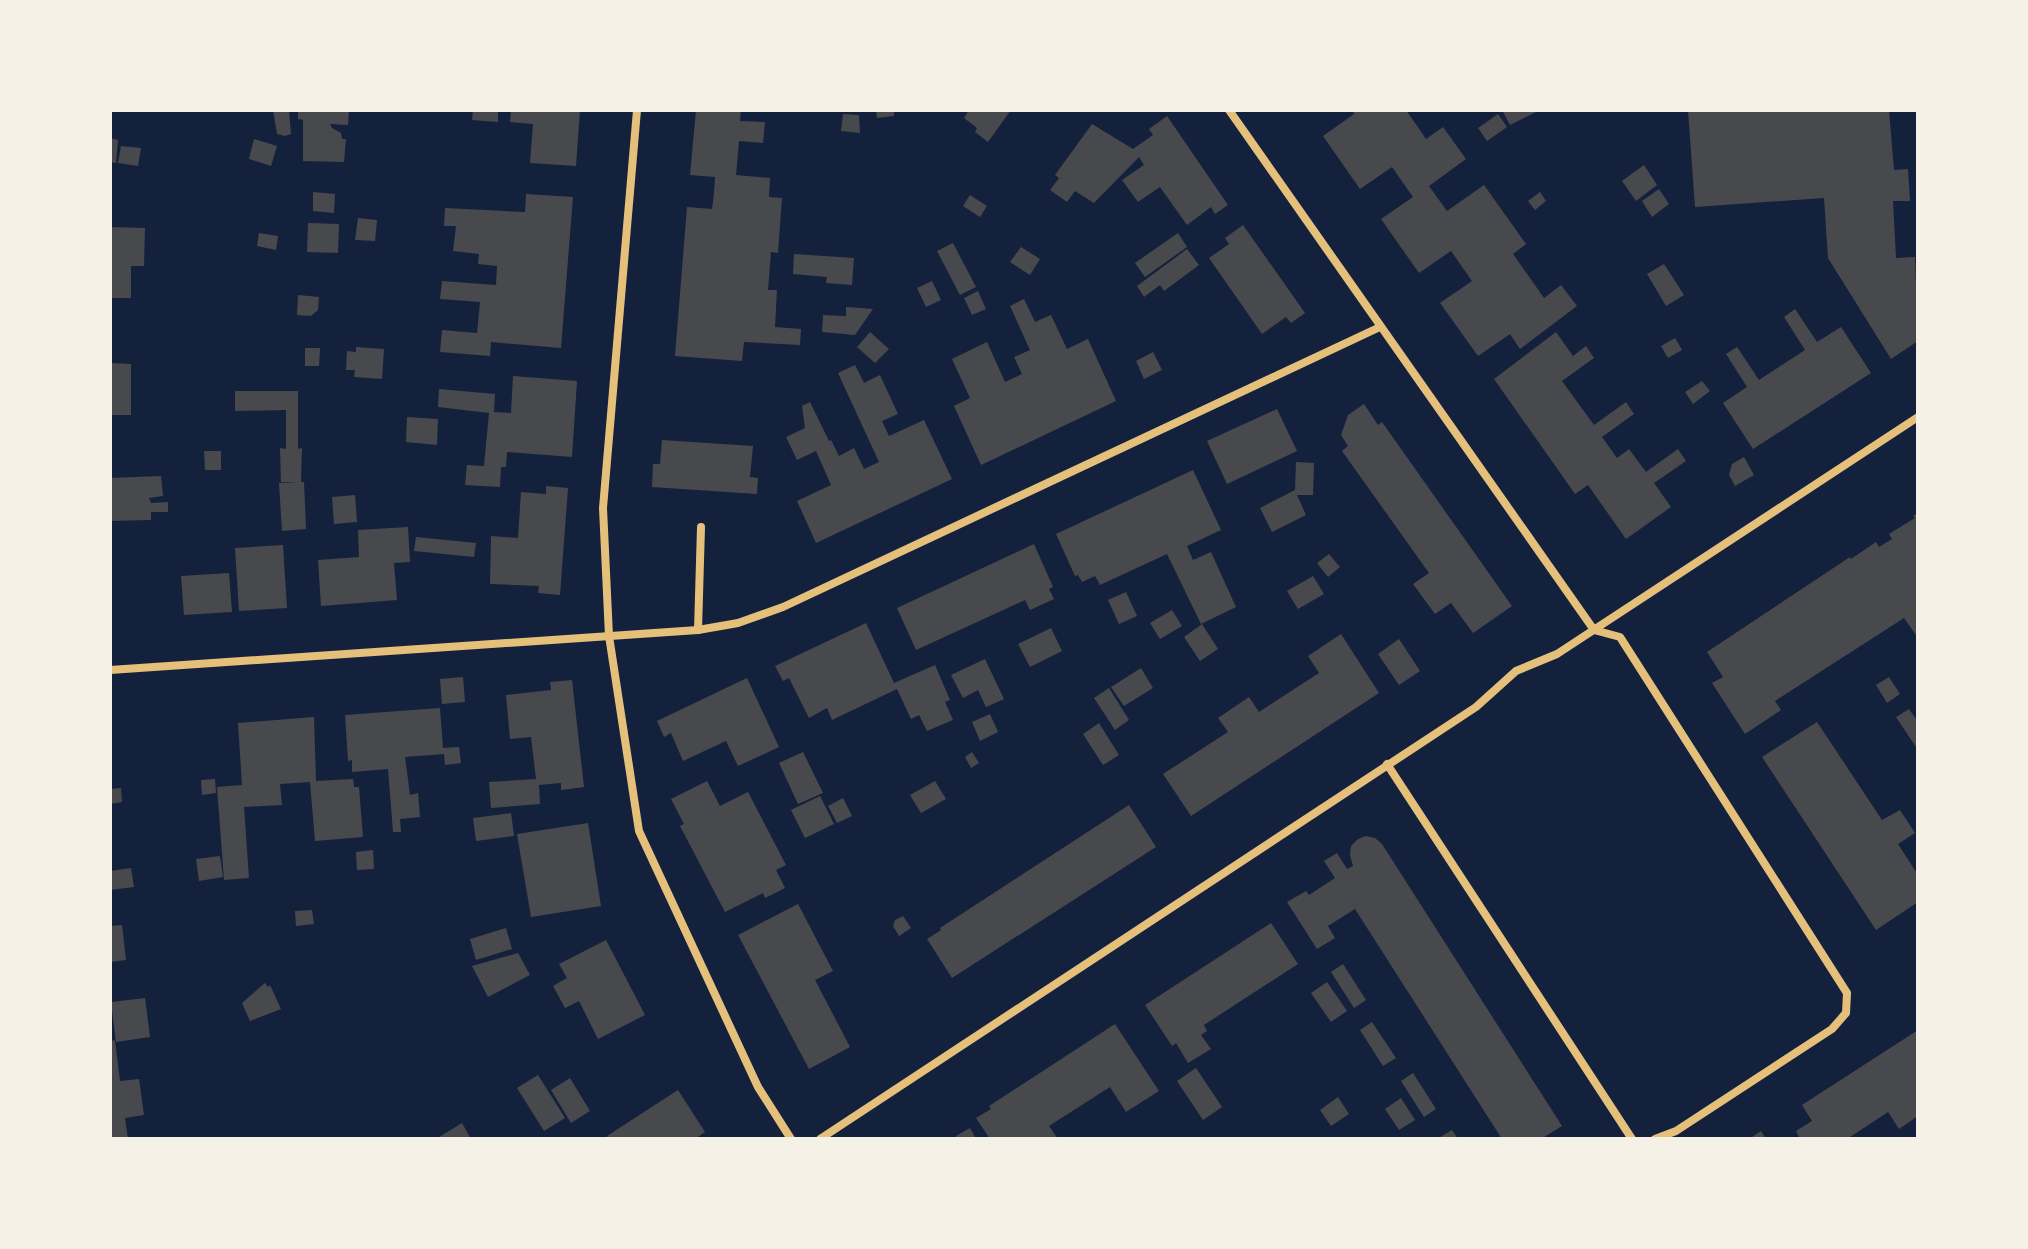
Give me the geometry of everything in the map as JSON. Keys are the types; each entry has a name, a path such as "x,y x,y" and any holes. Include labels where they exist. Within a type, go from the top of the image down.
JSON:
{"street":[{"path":"637,110 603,508 609,636 639,831 758,1087 791,1139"},
{"path":"1229,110 1594,630 1620,637 1847,993 1846,1013 1832,1029 1676,1131 1655,1139"},
{"path":"110,670 698,630 738,623 783,607 1380,327"},
{"path":"820,1139 1476,707 1516,671 1557,654 1918,417"},
{"path":"698,630 701,527"},
{"path":"1387,764 1632,1139"}],"building":[{"path":"273,110 289,110 291,134 277,134"},
{"path":"298,110 349,110 348,125 330,124 341,133 342,139 346,139 344,162 303,161 303,120 298,119"},
{"path":"473,110 498,110 498,122 472,120"},
{"path":"511,110 580,110 576,166 530,163 533,124 510,122"},
{"path":"696,110 741,110 740,121 765,122 763,143 739,141 736,175 770,178 769,197 782,198 778,253 771,252 768,290 777,290 775,327 801,329 800,345 744,342 742,361 675,356 687,207 712,209 714,193 715,177 690,175"},
{"path":"876,110 894,110 894,116 877,118"},
{"path":"969,110 1011,110 988,142 964,118"},
{"path":"1352,110 1406,110 1426,139 1443,127 1466,159 1429,186 1447,211 1484,185 1526,244 1513,254 1544,298 1561,285 1577,306 1520,349 1510,334 1478,356 1440,303 1472,281 1451,251 1419,273 1381,219 1413,197 1392,167 1360,189 1323,136 1354,114"},
{"path":"1502,110 1540,110 1510,125"},
{"path":"1688,110 1889,110 1894,170 1908,169 1910,201 1893,201 1896,258 1915,257 1918,341 1891,359 1828,258 1824,198 1695,207"},
{"path":"843,114 859,115 860,133 841,131"},
{"path":"1498,114 1507,127 1487,141 1478,128"},
{"path":"1167,116 1228,205 1215,214 1211,207 1187,225 1160,187 1138,202 1122,180 1144,165 1139,157 1094,203 1075,191 1067,202 1050,190 1059,178 1055,175 1092,124 1133,149 1153,135 1149,129"},
{"path":"110,138 118,140 116,163 110,162"},
{"path":"254,139 277,146 271,166 249,159"},
{"path":"121,146 141,148 138,166 118,163"},
{"path":"1644,165 1657,185 1636,201 1622,181"},
{"path":"1659,189 1669,204 1652,217 1642,201"},
{"path":"313,192 335,194 334,213 313,211"},
{"path":"1540,192 1546,201 1535,210 1528,201"},
{"path":"526,194 573,197 561,348 491,342 490,356 440,352 442,330 477,333 480,302 440,299 442,281 496,285 497,266 478,264 479,254 453,251 456,226 444,226 445,208 525,212"},
{"path":"970,195 987,206 980,217 963,206"},
{"path":"358,218 377,220 375,241 355,240"},
{"path":"308,223 339,224 338,253 307,252"},
{"path":"1243,225 1305,313 1291,323 1286,317 1262,334 1209,258 1229,244 1225,238"},
{"path":"110,227 145,228 144,266 131,266 131,298 110,298"},
{"path":"259,233 278,236 276,250 257,246"},
{"path":"1178,233 1187,247 1145,277 1135,263"},
{"path":"953,243 976,287 960,295 937,251"},
{"path":"1021,247 1040,259 1030,275 1010,262"},
{"path":"1187,249 1199,265 1164,291 1160,285 1144,297 1137,286"},
{"path":"794,254 854,258 852,285 826,283 827,277 793,274"},
{"path":"1664,264 1684,295 1666,306 1647,274"},
{"path":"932,281 941,300 926,307 917,288"},
{"path":"978,291 986,309 972,315 964,298"},
{"path":"298,295 319,297 318,310 311,316 297,315"},
{"path":"1024,299 1035,322 1051,315 1067,349 1088,339 1116,401 981,465 954,406 970,398 952,359 987,342 1005,382 1022,374 1014,357 1030,350 1010,306"},
{"path":"846,307 873,309 855,335 822,332 823,315 846,316"},
{"path":"1795,309 1817,342 1841,327 1871,373 1753,449 1723,403 1747,387 1726,354 1737,347 1759,380 1805,350 1784,317"},
{"path":"870,332 889,349 875,363 857,347"},
{"path":"1556,332 1573,356 1586,346 1594,358 1562,381 1594,425 1626,402 1634,414 1602,437 1617,458 1629,449 1646,472 1678,449 1686,461 1654,483 1671,507 1626,539 1588,485 1575,494 1494,379"},
{"path":"1675,338 1682,350 1668,358 1661,346"},
{"path":"356,347 384,349 382,379 354,377 355,370 346,370 347,351 356,352"},
{"path":"305,348 320,348 319,366 305,366"},
{"path":"1153,352 1162,370 1144,379 1136,361"},
{"path":"110,363 131,364 131,415 110,415"},
{"path":"855,365 864,383 880,375 898,414 882,421 889,436 924,420 952,479 816,543 797,501 831,485 816,451 797,460 786,437 805,428 802,406 810,402 839,456 854,448 864,469 879,462 838,373"},
{"path":"513,376 577,381 572,457 507,452 506,467 501,467 500,487 465,485 467,465 484,466 489,413 438,407 439,389 495,394 494,412 511,413"},
{"path":"1702,381 1710,391 1693,404 1685,392"},
{"path":"235,391 298,391 298,449 302,448 301,482 304,482 306,529 282,531 279,483 298,482 281,482 280,448 286,449 286,410 235,411"},
{"path":"1364,404 1378,425 1382,422 1512,606 1473,633 1451,603 1435,614 1413,584 1429,573 1342,451 1348,446 1341,435 1348,415"},
{"path":"1277,409 1297,451 1227,484 1207,441"},
{"path":"407,417 438,419 437,445 406,442"},
{"path":"662,440 753,446 750,477 758,478 757,494 652,487 653,464 660,464"},
{"path":"204,451 221,451 221,470 205,470"},
{"path":"1744,457 1754,475 1735,486 1729,475 1732,464"},
{"path":"1296,462 1314,463 1313,495 1297,495 1306,515 1272,532 1260,508 1295,490"},
{"path":"1193,470 1221,530 1187,546 1193,560 1211,552 1236,607 1201,624 1167,554 1100,585 1095,576 1082,582 1078,575 1075,576 1056,534"},
{"path":"161,476 163,496 149,498 151,503 168,502 168,512 151,512 151,520 110,521 110,478"},
{"path":"546,486 568,488 560,595 538,593 539,586 490,584 491,536 518,538 521,492 546,494"},
{"path":"355,495 357,522 334,524 332,497"},
{"path":"1918,513 1918,638 1904,618 1775,701 1781,710 1745,734 1712,683 1723,677 1707,652 1850,557 1876,542 1879,547 1892,539 1889,534"},
{"path":"408,527 410,562 394,563 397,600 321,606 318,560 359,557 358,530"},
{"path":"416,537 476,543 474,557 414,551"},
{"path":"1034,544 1053,587 1049,589 1054,599 1030,610 1025,600 916,650 897,608"},
{"path":"283,545 287,608 239,611 235,548"},
{"path":"1329,554 1340,567 1328,577 1317,563"},
{"path":"229,573 232,612 184,615 181,576"},
{"path":"1313,576 1324,594 1298,609 1287,591"},
{"path":"1126,592 1137,616 1119,624 1108,600"},
{"path":"1172,610 1182,626 1160,639 1150,623"},
{"path":"866,623 894,683 935,665 950,700 945,702 953,720 927,731 919,715 911,719 897,689 832,720 827,708 809,718 789,678 783,681 775,666"},
{"path":"1202,624 1218,649 1200,661 1184,637"},
{"path":"1051,628 1062,651 1030,667 1018,644"},
{"path":"1341,634 1379,693 1191,816 1163,774 1228,732 1218,718 1249,697 1259,712 1319,673 1308,656"},
{"path":"1399,639 1420,671 1399,685 1378,654"},
{"path":"985,659 1004,699 986,707 978,690 963,698 951,675"},
{"path":"1141,668 1153,688 1124,706 1111,687"},
{"path":"463,677 465,702 442,704 440,679"},
{"path":"1889,677 1900,694 1887,703 1876,685"},
{"path":"747,678 779,747 738,766 726,741 683,761 671,733 664,737 657,721"},
{"path":"572,680 584,787 561,790 561,783 539,785 540,804 491,808 489,782 536,779 531,737 510,739 506,695 551,690 550,682"},
{"path":"1109,688 1129,720 1115,730 1094,698"},
{"path":"440,708 443,748 459,747 461,763 445,765 444,754 405,757 410,795 418,793 420,817 400,819 401,832 393,832 388,769 352,772 352,760 348,761 345,715"},
{"path":"1909,709 1918,722 1918,750 1896,717"},
{"path":"990,714 998,732 980,741 972,722"},
{"path":"314,717 316,781 353,779 354,787 359,787 363,837 315,841 310,782 280,784 282,805 244,807 249,878 224,880 217,787 242,785 238,723"},
{"path":"1817,722 1882,820 1900,810 1915,833 1898,844 1918,875 1918,902 1876,930 1762,757"},
{"path":"1099,723 1119,755 1103,765 1083,734"},
{"path":"803,752 823,793 798,804 779,763"},
{"path":"972,752 979,763 971,768 965,757"},
{"path":"215,779 216,793 202,795 201,780"},
{"path":"707,781 720,806 748,792 786,865 776,870 785,888 765,898 763,893 725,912 680,826 684,824 671,799"},
{"path":"935,781 946,799 921,813 910,795"},
{"path":"121,788 122,802 110,804 110,789"},
{"path":"820,796 834,824 805,838 791,810"},
{"path":"843,798 852,816 837,823 828,806"},
{"path":"1129,805 1156,847 952,978 927,939"},
{"path":"511,813 514,836 476,841 473,818"},
{"path":"588,823 601,906 531,917 517,834"},
{"path":"1366,836 1382,844 1562,1126 1541,1139 1502,1139 1355,909 1328,926 1335,938 1317,949 1287,902 1306,891 1309,895 1335,878 1324,861 1337,853 1347,869 1353,866 1351,846"},
{"path":"373,850 374,869 357,870 356,852"},
{"path":"220,856 223,877 199,881 196,859"},
{"path":"131,868 134,887 110,890 110,871"},
{"path":"798,904 833,971 815,980 850,1047 809,1069 738,935"},
{"path":"312,910 314,924 296,926 295,911"},
{"path":"903,916 911,928 899,936 893,926 895,920"},
{"path":"1271,923 1298,964 1204,1025 1207,1031 1201,1035 1211,1049 1188,1063 1176,1043 1172,1046 1145,1005"},
{"path":"122,925 126,960 110,962 110,926"},
{"path":"506,928 512,949 476,960 470,939"},
{"path":"606,940 645,1015 598,1039 579,1001 565,1008 553,986 567,978 559,964"},
{"path":"518,953 530,975 488,997 472,966"},
{"path":"1343,964 1366,1000 1354,1008 1331,972"},
{"path":"1327,982 1347,1011 1331,1022 1311,993"},
{"path":"265,983 268,987 270,985 281,1009 250,1021 242,1003"},
{"path":"145,998 150,1037 116,1042 111,1002"},
{"path":"1372,1022 1396,1058 1383,1066 1360,1030"},
{"path":"1115,1024 1159,1091 1126,1112 1110,1087 1049,1126 1058,1139 990,1139 976,1118 991,1109 989,1106"},
{"path":"1918,1030 1918,1116 1899,1129 1888,1112 1847,1139 1800,1139 1796,1131 1812,1121 1802,1105"},
{"path":"115,1040 120,1081 139,1079 144,1115 125,1118 128,1139 110,1139 110,1041"},
{"path":"1196,1068 1222,1107 1203,1120 1177,1081"},
{"path":"1413,1073 1436,1109 1424,1117 1401,1081"},
{"path":"538,1075 565,1118 544,1131 517,1088"},
{"path":"570,1078 590,1111 571,1123 551,1090"},
{"path":"678,1090 705,1132 695,1139 609,1139 607,1136"},
{"path":"1338,1097 1349,1114 1331,1126 1320,1110"},
{"path":"1401,1098 1415,1120 1399,1130 1385,1109"},
{"path":"462,1123 471,1139 436,1139"},
{"path":"970,1128 976,1139 958,1139 956,1136"},
{"path":"1452,1130 1458,1139 1437,1139"},
{"path":"1761,1131 1766,1139 1749,1139"}]}
